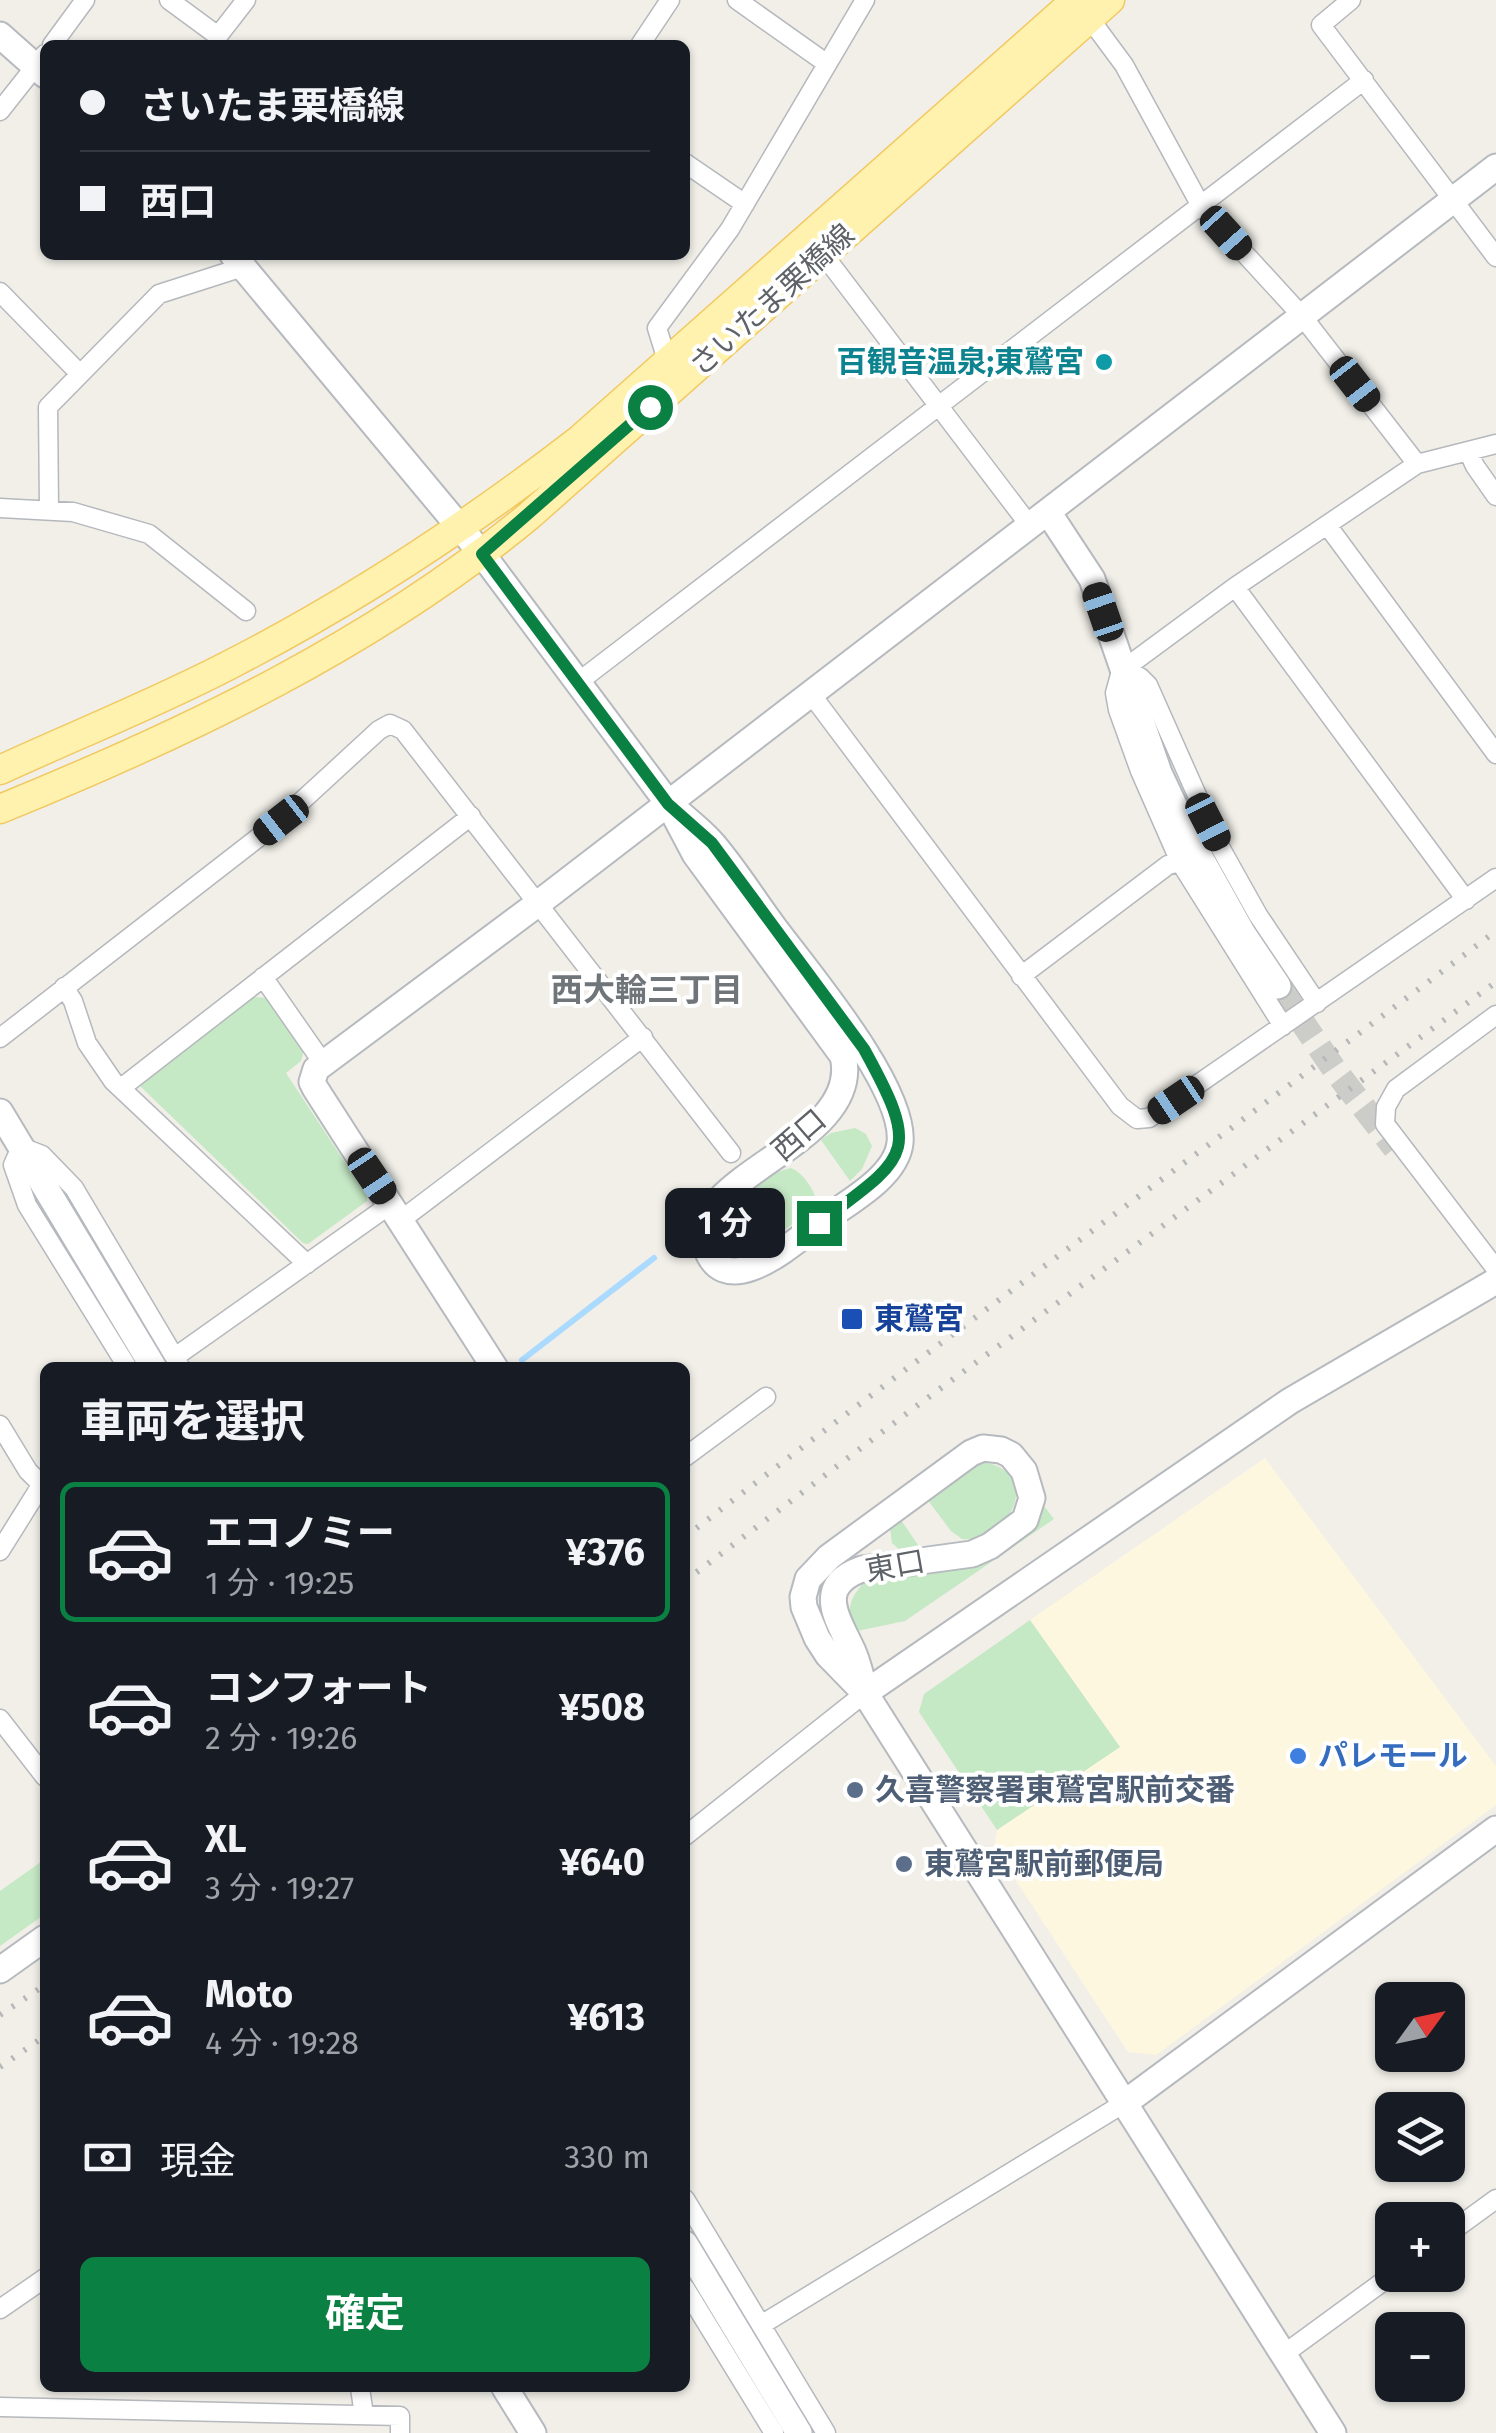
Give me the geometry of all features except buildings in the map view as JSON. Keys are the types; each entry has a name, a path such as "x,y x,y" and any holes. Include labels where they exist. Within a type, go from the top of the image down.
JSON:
{"main road":[{"name":"さいたま栗橋線","path":"0,808 162,738 338,648 482,554 823,254 1085,4"},
{"name":"さいたま栗橋線","path":"0,770 234,663 412,562 462,528 579,440 667,360 1085,4"}],"street":[{"path":"56,40 85,0"},
{"path":"170,0 218,36 246,0"},
{"path":"643,40 670,0"},
{"path":"737,0 826,63"},
{"path":"667,360 657,328 730,229 865,0"},
{"path":"1352,0 1322,25 1496,258"},
{"path":"1085,4 1124,65 1202,206 1302,316 1417,464"},
{"path":"0,35 40,64"},
{"path":"0,111 40,67"},
{"path":"576,683 1364,80"},
{"path":"690,166 745,204"},
{"path":"491,1362 314,1088 313,1076 323,1063 540,902 1496,167"},
{"path":"823,254 940,405 1092,579 1159,773 1190,839 1243,934 1278,986"},
{"path":"49,509 48,407 159,294 238,261 462,528 668,804"},
{"path":"0,292 80,374"},
{"path":"1283,1026 1180,862 1118,710 1115,693 1121,670 1234,586 1417,464 1496,444"},
{"path":"1468,451 1496,496"},
{"path":"0,508 49,509 149,534 246,611"},
{"path":"1327,525 1496,754"},
{"path":"1234,586 1466,900"},
{"path":"1121,670 1140,677 1148,686 1220,847 1258,915 1317,1003"},
{"path":"811,694 1120,1106 1137,1119 1149,1118 1496,878"},
{"path":"0,1038 281,820 390,724 403,730 540,902 731,1153"},
{"name":"西口","path":"668,804 712,843 864,1049 891,1103 901,1138 896,1158 874,1183 770,1260 740,1271 728,1270 708,1253 704,1230 708,1216 735,1185 793,1144 837,1102 844,1089 845,1066 835,1042 696,854 668,804"},
{"path":"121,1088 471,816"},
{"path":"1021,976 1168,865 1180,862"},
{"path":"264,977 323,1063"},
{"path":"64,987 95,1058 121,1088 307,1264"},
{"path":"1496,1015 1396,1089 1384,1115 1385,1124 1400,1146 1496,1269"},
{"path":"173,1362 307,1264 396,1212 643,1037"},
{"path":"0,1112 169,1362"},
{"path":"21,1147 12,1165 27,1205 124,1362"},
{"path":"690,1833 865,1693 1300,1394 1496,1281"},
{"path":"690,1453 766,1397"},
{"path":"0,1425 28,1471 40,1479"},
{"name":"東口","path":"992,1448 1010,1455 1024,1471 1032,1498 1025,1520 1018,1526 982,1551 862,1570 846,1577 838,1587 832,1607 854,1654 865,1693 817,1638 804,1608 808,1579 829,1556 971,1452 992,1448"},
{"path":"0,1552 40,1486"},
{"path":"865,1693 1333,2433"},
{"path":"0,1718 38,1752"},
{"path":"761,2325 1126,2102 1496,1830"},
{"path":"0,1970 40,1942"},
{"path":"1465,2222 1496,2199"},
{"path":"690,2207 826,2433"},
{"path":"690,2252 800,2433"},
{"path":"0,2309 40,2281"},
{"path":"1284,2354 1375,2287"},
{"path":"690,2296 774,2433"},
{"path":"361,2392 364,2416"},
{"path":"507,2392 533,2433"},
{"path":"0,2408 400,2416 400,2433"}],"shaded area":[{"name":"パレモール","path":"1265,1458 1496,1766 1496,1805 1156,2055 1128,2052 994,1847 997,1830 1120,1747 1030,1620"}],"green space":[{"path":"254,997 268,998 304,1050 301,1061 286,1073 367,1196 367,1201 308,1244 140,1086"},
{"path":"855,1128 866,1134 872,1146 862,1169 850,1181 821,1140 831,1133"},
{"path":"791,1168 809,1184 817,1206 757,1250 733,1252 725,1240 729,1214 751,1189"},
{"path":"983,1462 1002,1469 1013,1479 1013,1507 994,1531 979,1538 962,1539 951,1531 927,1499 974,1464"},
{"path":"1044,1506 1054,1519 905,1621 857,1631 850,1605 864,1583 989,1558 1010,1547 1029,1530"},
{"path":"901,1520 920,1548 901,1551 892,1543 890,1528"},
{"path":"1030,1620 1120,1747 997,1830 919,1712 924,1694"},
{"path":"40,1863 40,1918 0,1946 0,1891"}],"waterway":[{"path":"522,1360 654,1258"}],"tunnel":[{"path":"1278,986 1334,1069 1395,1148"}],"railway":[{"path":"690,1533 1496,931"},
{"path":"690,1577 922,1402 1496,982"},
{"path":"0,2015 40,1988"},
{"path":"0,2067 40,2039"}],"place":[{"name":"百観音温泉;東鷲宮","path":"1104,362"},
{"name":"東鷲宮","path":"852,1319"},
{"name":"パレモール","path":"1298,1756"},
{"name":"久喜警察署東鷲宮駅前交番","path":"855,1790"},
{"name":"東鷲宮駅前郵便局","path":"904,1864"}],"district":[{"name":"西大輪三丁目","path":"647,990"}],"route":[{"path":"650,407 482,554 668,804 712,843 864,1049 876,1072 891,1103 901,1138 900,1149 874,1183 819,1223"}]}
